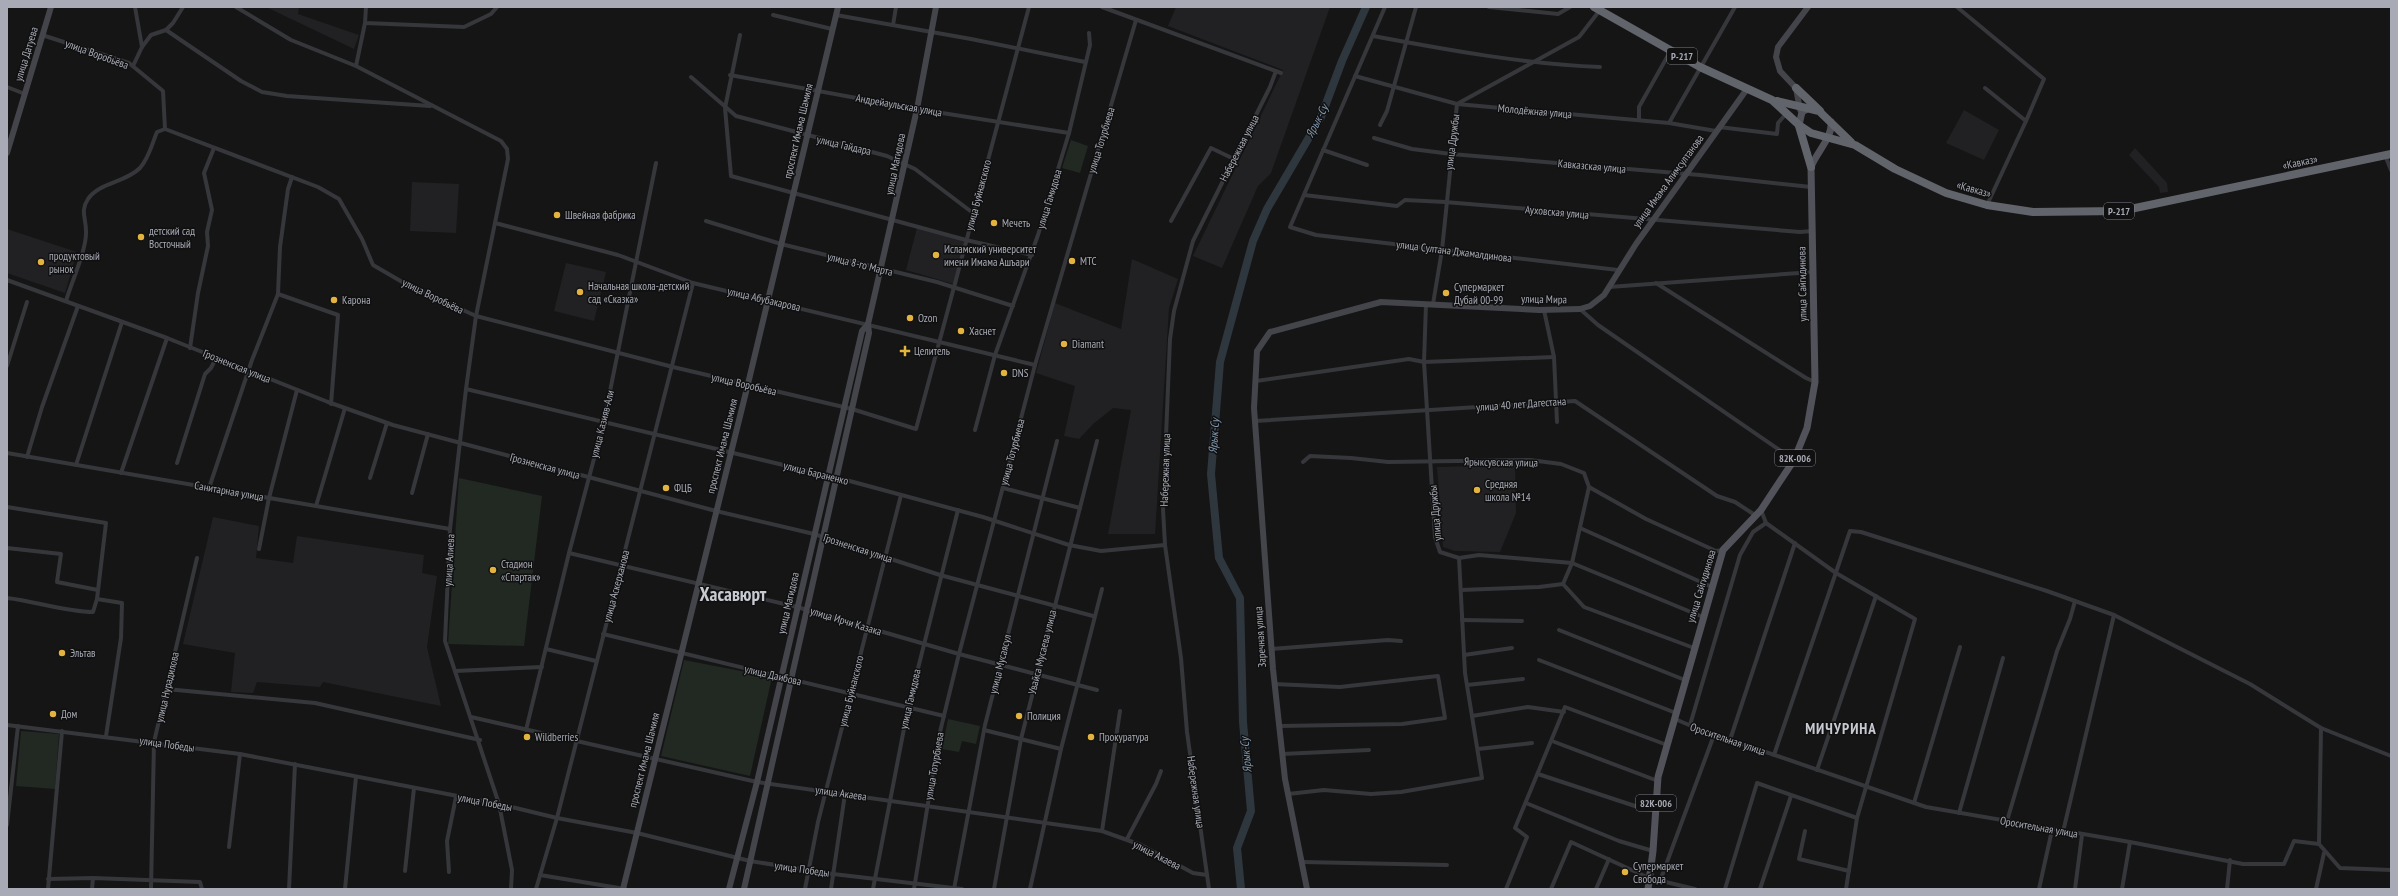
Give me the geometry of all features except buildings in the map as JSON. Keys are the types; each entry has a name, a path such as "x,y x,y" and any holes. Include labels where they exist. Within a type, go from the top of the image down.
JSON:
{"highway":[{"name":"«Кавказ»","path":"1597,8 1700,67 1772,100 1799,125 1811,133 1855,145 1895,170 1946,193 1987,205 2033,212 2121,211 2388,154"},
{"name":"Р-217","path":"1796,88 1855,145"},
{"name":"Р-217","path":"1772,100 1800,111 1809,108 1829,119"},
{"path":"1799,125 1811,167"}],"main road":[{"name":"улица Датуева","path":"7,153 42,35 52,7"},
{"name":"проспект Имама Шамиля","path":"624,889 808,137 838,7"},
{"name":"улица Магидова","path":"744,889 769,784 835,477 870,333 868,324 893,220 917,109 936,7"},
{"path":"1799,125 1800,111 1796,88 1780,71 1776,57 1778,48 1808,7"},
{"name":"улица Имама Алимсултанова","path":"1609,287 1618,270 1747,89"},
{"path":"1827,137 1831,130 1829,119"},
{"name":"82К-006","path":"1811,167 1814,157 1827,137"},
{"name":"улица Сайгидинова","path":"1648,889 1653,851 1658,781 1667,744 1722,550 1754,515 1761,510 1794,460 1807,428 1815,382 1811,167"},
{"name":"улица Мира","path":"1257,351 1270,332 1381,302 1544,310 1580,309 1598,302 1609,287"},
{"name":"улица Магидова","path":"729,889 757,782 843,407 862,331 868,324"},
{"name":"Заречная улица","path":"1257,351 1255,420 1274,684 1288,794 1307,889"}],"street":[{"path":"136,7 142,47"},
{"path":"133,66 142,47 151,36 166,30 173,23 183,7"},
{"path":"236,7 291,40 356,66 434,106"},
{"path":"356,66 365,22 366,7"},
{"path":"365,22 464,28 491,14 497,7"},
{"path":"893,25 896,7"},
{"name":"улица Буйнакского","path":"916,429 1029,7"},
{"path":"1102,7 1136,20"},
{"path":"1304,195 1385,7"},
{"path":"1380,125 1387,112 1405,42 1416,7"},
{"path":"1489,7 1558,14 1570,7"},
{"path":"1669,122 1735,7"},
{"path":"1957,7 2044,79 1987,205"},
{"name":"улица Дружбы","path":"1433,304 1442,250 1445,202 1457,104 1536,62 1579,36 1597,8"},
{"path":"773,15 832,29"},
{"path":"836,15 1085,62"},
{"name":"Набережная улица","path":"1136,20 1278,72 1193,241 1174,311 1170,339 1163,509 1165,545 1181,658 1187,732 1209,889"},
{"name":"улица Тотурбиева","path":"914,889 926,805 944,716 959,654 1035,365 1136,20"},
{"path":"166,30 241,81 262,92 287,96 434,106"},
{"name":"улица Гамидова","path":"975,430 995,355 1032,255 1069,133 1090,45 1089,33"},
{"name":"улица Воробьёва","path":"42,35 129,63 163,91 166,129 318,187 339,199 362,240 373,265 404,283 476,316 673,367 852,409 916,429"},
{"path":"740,35 730,74 725,108 731,176 966,240 1032,255"},
{"path":"1373,36 1462,52 1536,62 1600,67"},
{"path":"1638,120 1639,107 1654,84 1671,50"},
{"name":"Андрейаульская улица","path":"730,74 917,109 1069,133"},
{"name":"Молодёжная улица","path":"1356,76 1457,104 1669,122 1718,129 1777,134 1778,123 1785,115"},
{"name":"улица Гайдара","path":"691,77 736,116 808,137 887,156 915,168 973,213"},
{"path":"7,87 25,94"},
{"path":"1985,88 2026,121"},
{"name":"улица Алиева","path":"434,106 501,142 507,149 508,159 476,316 466,389 450,529 445,641 470,717 480,740 499,804 512,870 511,889"},
{"path":"66,301 86,231 83,212 87,201 95,191 121,181 135,172 146,160 157,132 166,129"},
{"name":"Кавказская улица","path":"1374,138 1412,149 1451,154 1686,174 1811,187"},
{"path":"190,348 198,293 208,246 207,232 212,210 204,173 214,148"},
{"path":"1170,221 1211,148 1234,159"},
{"path":"1323,150 1367,165"},
{"path":"2388,154 2391,170"},
{"name":"улица Казияв-Али","path":"526,730 569,553 604,421 656,163"},
{"path":"209,488 248,371 278,294 280,247 288,189 292,177"},
{"name":"Ауховская улица","path":"1304,195 1397,206 1405,200 1445,202 1800,232 1813,231"},
{"name":"улица Султана Джамалдинова","path":"1304,195 1290,226 1316,235 1618,270"},
{"name":"улица 8-го Марта","path":"706,222 781,244 953,288 1013,306"},
{"name":"улица Абубакарова","path":"495,223 618,255 693,283 1035,365"},
{"path":"1609,287 1813,272"},
{"name":"Грозненская улица","path":"7,280 167,338 331,404 387,423 589,478 716,511 814,534 940,576 1093,616"},
{"name":"улица Аскерханова","path":"536,889 556,818 673,367 693,283"},
{"path":"1655,283 1806,378 1815,382"},
{"path":"278,294 338,315 331,404"},
{"path":"7,366 27,302"},
{"name":"улица Дружбы","path":"1426,304 1424,362 1435,537 1440,552 1459,558"},
{"path":"27,457 42,407 78,306"},
{"path":"1580,309 1598,325 1794,460"},
{"path":"1544,310 1554,356 1556,379 1554,401 1557,422"},
{"path":"76,465 122,322"},
{"path":"121,473 167,338"},
{"path":"1256,381 1409,359 1424,362 1554,356"},
{"path":"177,463 205,374 211,368 216,358"},
{"name":"улица Бараненко","path":"466,389 835,477 958,510 1069,545 1101,551 1165,545"},
{"path":"259,549 269,498 297,390"},
{"name":"улица 40 лет Дагестана","path":"1255,420 1554,401 1575,401 1716,496 1735,502 1754,515"},
{"path":"316,506 345,408"},
{"path":"370,478 387,423"},
{"path":"412,493 428,434"},
{"name":"улица Мусаясул","path":"954,889 984,730 1057,441"},
{"name":"Увайса Мусаева улица","path":"994,889 1005,817 1021,739 1069,545 1097,441"},
{"name":"Санитарная улица","path":"7,453 450,529"},
{"name":"Ярыксувская улица","path":"1303,462 1310,456 1388,462 1530,460 1561,464 1584,473 1589,486 1646,520 1716,552 1722,550"},
{"path":"1563,584 1572,562 1589,486"},
{"path":"1003,488 1043,497 1080,508"},
{"name":"улица Буйнакского","path":"805,889 826,791 901,495"},
{"path":"7,507 59,514 106,523 97,599 93,612 78,612 49,604 7,598"},
{"name":"улица Гамидова","path":"873,889 888,800 908,708 940,576 958,510"},
{"path":"1761,510 1766,522 1836,573 1914,619 1857,818 1846,889"},
{"path":"1690,726 1740,555 1754,532 1766,522"},
{"path":"1580,528 1712,587"},
{"path":"1774,755 1850,531 1861,532 2114,615 2250,684 2321,728 2391,756"},
{"path":"1730,740 1795,543"},
{"path":"7,548 61,554 57,582 98,590"},
{"name":"улица Ирчи Казака","path":"569,553 797,607 959,654 1076,686 1097,690"},
{"path":"1288,794 1324,790 1371,794 1401,792 1482,778 1467,685 1459,558 1479,555 1572,562 1703,617"},
{"name":"улица Нурадилова","path":"151,889 154,742 197,558"},
{"path":"1461,590 1563,584"},
{"path":"1563,584 1584,607 1694,648"},
{"path":"1030,889 1076,686 1093,616 1102,589"},
{"path":"1818,770 1876,596"},
{"path":"97,599 122,604 121,638 106,736"},
{"path":"2007,821 2057,651 2070,619 2075,601"},
{"path":"2063,832 2114,615"},
{"path":"1462,620 1522,621"},
{"path":"1559,630 1685,680"},
{"name":"улица Даибова","path":"603,634 944,716"},
{"path":"1271,649 1388,640 1401,641"},
{"path":"1914,803 1960,647"},
{"path":"1464,655 1512,648"},
{"path":"546,649 596,661"},
{"path":"1959,813 2003,658"},
{"name":"Оросительная улица","path":"1539,660 1675,716 1690,726 1926,807 2063,832 2130,842 2230,860 2243,864 2284,864 2294,840 2319,844"},
{"path":"456,671 542,667"},
{"path":"1274,684 1340,687 1438,676 1445,718 1402,724 1279,726"},
{"path":"1467,685 1523,679"},
{"path":"166,689 315,703 480,740"},
{"path":"1472,716 1528,707 1564,710 1667,744"},
{"path":"1506,889 1527,837 1515,828 1564,710"},
{"path":"1102,831 1120,711"},
{"name":"улица Акаева","path":"470,717 757,782 1102,831 1127,840 1193,873 1207,875"},
{"name":"улица Победы","path":"7,725 106,736 240,754 456,797 499,804 556,818 637,833 750,862 833,874 962,889"},
{"path":"7,825 18,726"},
{"path":"2321,728 2319,844 2324,853 2340,868 2391,870"},
{"path":"984,730 1061,749"},
{"path":"48,889 62,731"},
{"path":"1660,881 1714,734"},
{"path":"1552,741 1658,781"},
{"path":"1478,749 1532,743"},
{"path":"1282,754 1369,750"},
{"path":"229,848 240,754"},
{"path":"289,889 295,764"},
{"path":"1127,840 1156,784 1160,771"},
{"path":"1538,774 1644,809 1655,810"},
{"path":"345,889 356,777"},
{"path":"1725,889 1757,783 1857,818"},
{"path":"405,871 414,788"},
{"path":"831,889 845,794"},
{"path":"1760,889 1791,796"},
{"path":"449,872 447,841 456,797"},
{"path":"1526,803 1619,841 1653,851"},
{"path":"2039,889 2052,830"},
{"path":"1805,831 1799,859 1849,871"},
{"path":"2075,889 2082,835"},
{"path":"1551,889 1570,842 1650,878 1695,889"},
{"path":"2122,889 2130,842"},
{"path":"2316,889 2324,853"},
{"path":"1596,889 1609,859"},
{"path":"2227,889 2230,860"},
{"path":"1302,862 1447,865"},
{"path":"540,875 624,889"},
{"path":"92,889 93,878"},
{"path":"48,879 151,879 200,882 202,889"}],"shaded area":[{"path":"266,7 299,7 298,14 359,35 354,49"},
{"path":"1176,7 1330,7 1271,173 1258,186 1222,268 1193,256 1283,70 1168,26"},
{"path":"1964,110 1999,130 1984,160 1946,143"},
{"path":"1071,140 1088,146 1080,173 1062,168"},
{"path":"2135,148 2167,183 2168,192 2160,193 2159,187 2129,155"},
{"path":"412,182 459,184 456,233 410,231"},
{"name":"Исламский университет имени Имама Ашъари","path":"917,228 965,241 957,285 906,270"},
{"name":"продуктовый рынок","path":"7,229 77,252 65,293 7,273"},
{"path":"1132,259 1178,279 1169,308 1155,534 1108,534 1131,410 1113,408 1093,424 1079,439 1064,436 1075,386 1036,373 1055,303 1121,329"},
{"name":"Начальная школа-детский сад «Сказка»","path":"566,263 606,272 594,321 554,311"},
{"name":"Средняя школа №14","path":"1515,465 1516,513 1500,552 1455,551 1443,547 1437,467"},
{"name":"Стадион «Спартак»","path":"459,478 542,496 524,646 448,644"},
{"path":"213,517 259,526 256,558 293,563 297,536 424,555 422,573 437,576 427,647 441,706 323,682 320,687 257,682 253,693 231,692 235,653 183,644"},
{"path":"684,660 772,677 750,776 661,756"},
{"path":"948,719 980,726 976,744 962,741 959,752 942,749"},
{"path":"21,731 59,734 55,789 16,786"}],"waterway":[{"name":"Ярык-Су","path":"1241,889 1237,848 1251,811 1243,722 1240,598 1219,558 1211,474 1220,362 1253,241 1267,209 1321,117 1342,61 1366,7"}],"place":[{"name":"Швейная фабрика","path":"557,215"},
{"name":"Мечеть","path":"994,223"},
{"name":"детский сад Восточный","path":"141,237"},
{"name":"Исламский университет имени Имама Ашъари","path":"936,255"},
{"name":"МТС","path":"1072,261"},
{"name":"продуктовый рынок","path":"41,262"},
{"name":"Начальная школа-детский сад «Сказка»","path":"580,292"},
{"name":"Супермаркет Дубай 00-99","path":"1446,293"},
{"name":"Карона","path":"334,300"},
{"name":"Ozon","path":"910,318"},
{"name":"Хаснет","path":"961,331"},
{"name":"Diamant","path":"1064,344"},
{"name":"Целитель","path":"905,351"},
{"name":"DNS","path":"1004,373"},
{"name":"ФЦБ","path":"666,488"},
{"name":"Средняя школа №14","path":"1477,490"},
{"name":"Стадион «Спартак»","path":"493,570"},
{"name":"Эльтав","path":"62,653"},
{"name":"Дом","path":"53,714"},
{"name":"Полиция","path":"1019,716"},
{"name":"Wildberries","path":"527,737"},
{"name":"Прокуратура","path":"1091,737"},
{"name":"Супермаркет Свобода","path":"1625,872"}],"district":[{"name":"Хасавюрт","path":"733,594"},
{"name":"МИЧУРИНА","path":"1841,729"}]}
